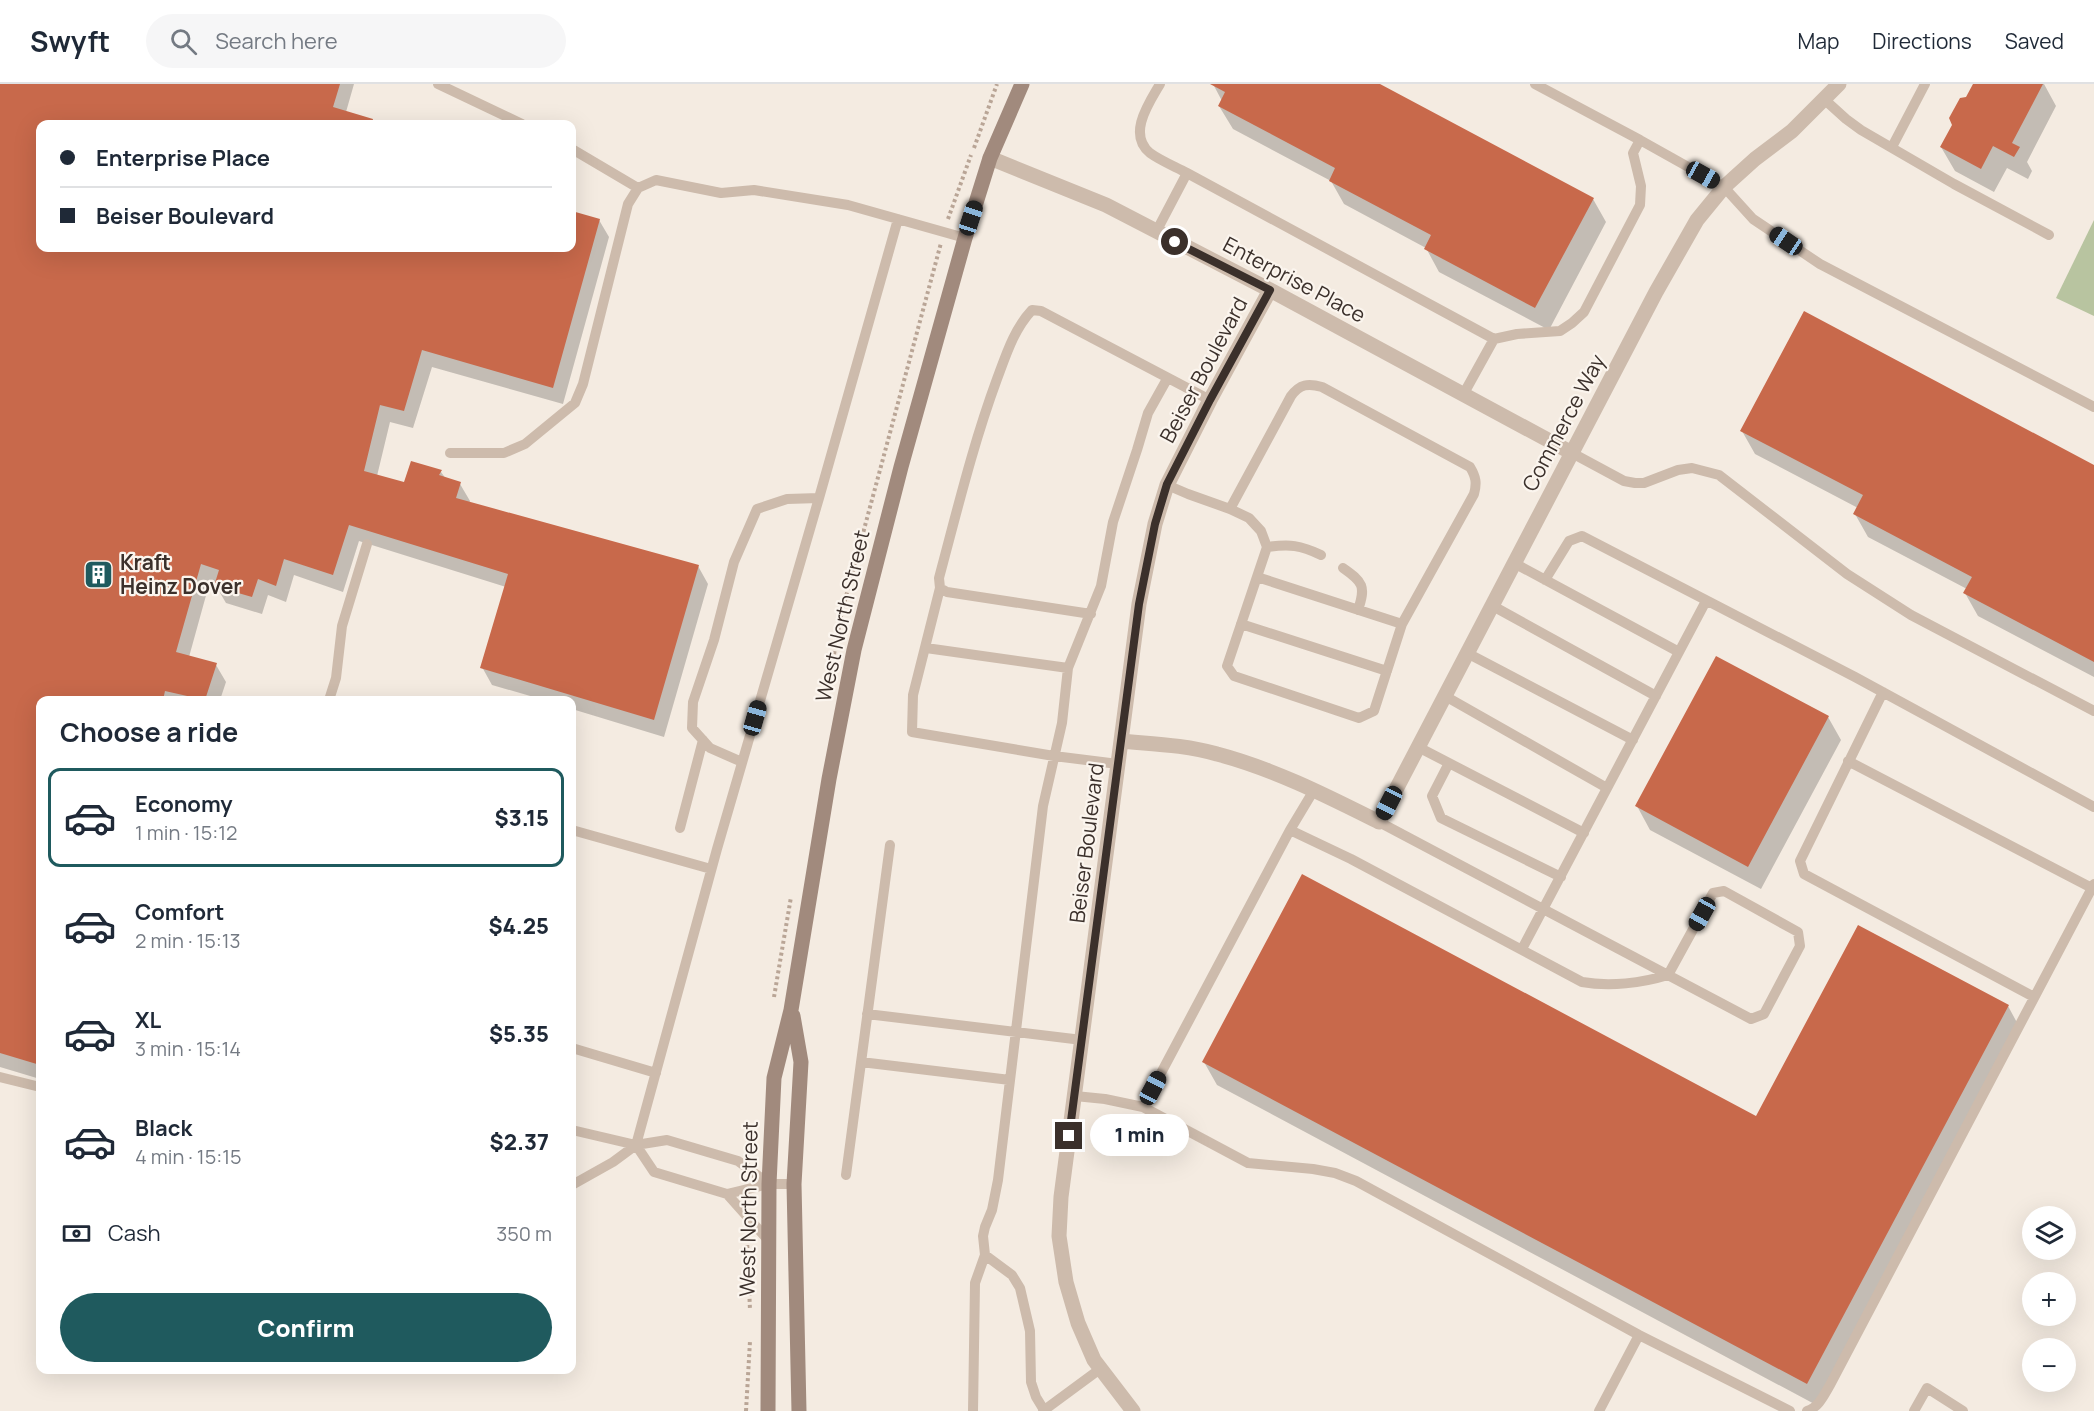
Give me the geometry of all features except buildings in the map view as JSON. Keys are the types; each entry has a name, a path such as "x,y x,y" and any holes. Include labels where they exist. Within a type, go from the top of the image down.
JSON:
{"main road":[{"name":"West North Street","path":"768,1411 769,1184 774,1077 791,1010 829,779 854,650 901,467 965,238 990,158 1022,84"},
{"name":"West North Street","path":"791,1010 801,1062 794,1184 799,1411"}],"street":[{"name":"Commerce Way","path":"1379,822 1656,292 1697,220 1724,187 1826,100 1839,84"},
{"name":"Enterprise Place","path":"990,158 1106,205 1270,290 1572,453"},
{"name":"Beiser Boulevard","path":"1133,1411 1094,1360 1075,1313 1066,1282 1059,1236 1061,1197 1139,604 1155,524 1167,484 1270,290"},
{"path":"1121,741 1180,746 1216,753 1254,765 1314,790 1379,822"}],"lane":[{"path":"438,84 514,120"},
{"path":"1160,84 1140,124 1144,145 1150,153 1494,339 1518,334 1560,331 1584,312 1640,205 1641,186 1633,153 1640,140"},
{"path":"1535,84 1724,187 1753,219 1820,264 2094,407"},
{"path":"1892,147 1925,84"},
{"path":"1826,100 1846,119 1892,147 1954,184 2049,235"},
{"path":"576,151 638,188"},
{"path":"1156,232 1187,173"},
{"path":"450,453 504,453 525,444 575,403 583,384 628,204 638,188 656,180 721,193 754,190 848,205 965,238"},
{"path":"576,1183 613,1162 636,1145 711,869 898,219"},
{"path":"1118,764 1054,756 912,732 913,695 940,588 939,578 982,419 1008,349 1025,317 1032,310 1041,311 1210,400"},
{"path":"1463,395 1494,339"},
{"path":"973,1411 975,1283 985,1255 983,1236 998,1180 1043,806 1062,723 1068,668 1074,648 1091,614 1101,586 1113,522 1148,413 1167,378"},
{"path":"1167,484 1188,494 1230,508 1249,518 1261,531 1267,547 1227,666 1234,676 1359,718 1374,711 1402,624 1474,494 1476,476 1470,468 1322,387 1312,384 1297,388 1291,396 1230,508"},
{"path":"1572,453 1624,481 1635,483 1644,483 1667,473 1685,469 1706,470 1719,475 1847,574 1911,615 2094,711"},
{"path":"742,762 710,748 692,728 693,702 714,640 734,562 757,509 787,499 819,498"},
{"path":"1545,579 1569,541 1582,536 1882,692 2094,807"},
{"path":"330,696 336,678 342,626 367,544"},
{"path":"1267,547 1287,544 1303,547 1321,555"},
{"path":"1514,563 1679,652"},
{"path":"1343,568 1356,577 1362,585 1363,596 1359,610"},
{"path":"1257,577 1402,624"},
{"path":"940,588 947,592 1091,614"},
{"path":"1522,949 1706,601"},
{"path":"1491,605 1656,696"},
{"path":"1241,624 1388,670"},
{"path":"926,648 1068,668"},
{"path":"1467,653 1632,740"},
{"path":"1882,692 1800,861 1804,874 2034,997"},
{"path":"1445,696 1607,788"},
{"path":"680,828 702,740"},
{"path":"1418,747 1584,833"},
{"path":"1807,1411 1821,1402 2093,886 1848,761"},
{"path":"1449,763 1432,796 1441,818 1561,877"},
{"path":"1143,1107 1290,830 1314,790"},
{"path":"1290,830 1351,859 1582,982 1593,984 1647,981 1668,975 1713,893 1724,891 1798,932 1800,946 1764,1014 1751,1019 1668,975 1544,909 1379,822"},
{"path":"576,831 711,869"},
{"path":"846,1174 890,846"},
{"path":"867,1014 1082,1040"},
{"path":"576,1049 656,1072"},
{"path":"861,1062 1010,1080"},
{"path":"0,1077 36,1086"},
{"path":"1075,1096 1105,1099 1143,1107 1248,1163 1313,1169 1335,1173 1356,1181 1639,1335 1791,1411"},
{"path":"576,1131 636,1145 667,1140 738,1161 769,1184"},
{"path":"636,1145 654,1172 727,1194 769,1184 794,1184"},
{"path":"727,1194 768,1240"},
{"path":"985,1255 1012,1275 1020,1288 1030,1331 1031,1382 1036,1398 1044,1410 1100,1369"},
{"path":"1599,1411 1639,1335"},
{"path":"1914,1411 1927,1388 1963,1411"}],"green space":[{"path":"2094,220 2094,316 2056,298"}],"place":[{"name":"Kraft Heinz Dover","path":"99,575"}],"route":[{"path":"1069,1136 1139,604 1155,524 1167,484 1270,290 1175,242"}]}
